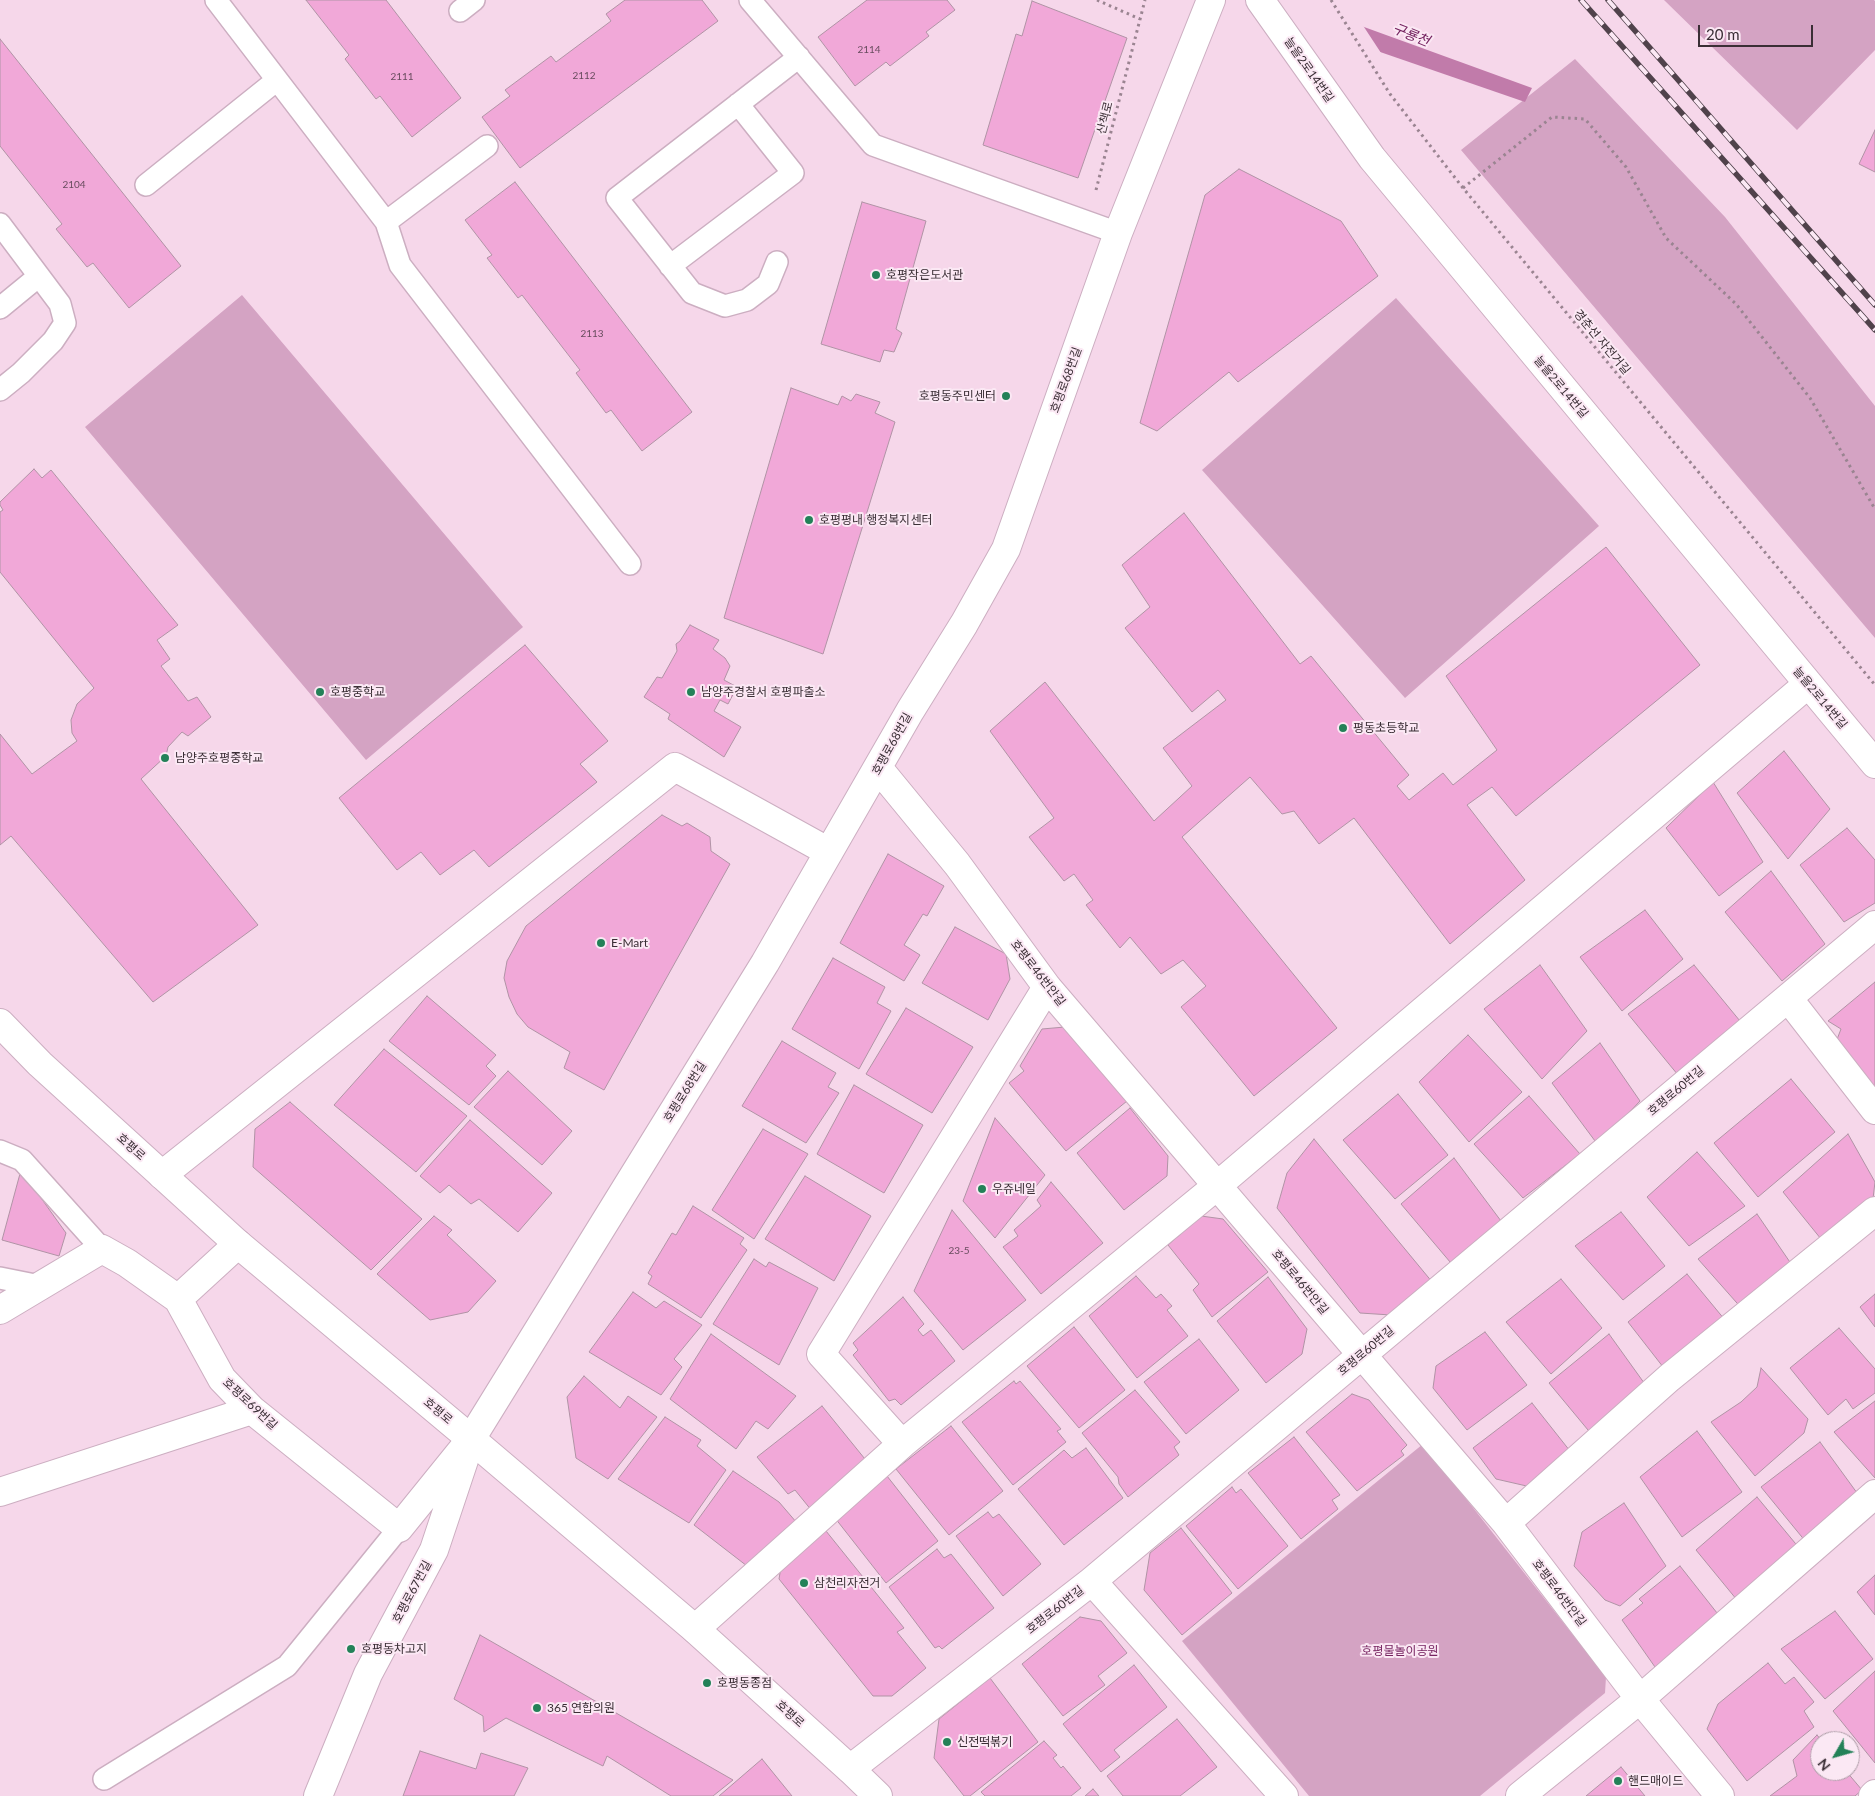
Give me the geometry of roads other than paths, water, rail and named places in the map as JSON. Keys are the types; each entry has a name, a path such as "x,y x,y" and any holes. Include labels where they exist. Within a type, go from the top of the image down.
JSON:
{"street":[{"name":"늘을2로14번길","path":"1260,0 1372,158 1875,764"},
{"name":"호평로68번길","path":"472,1439 765,963 1006,549 1118,233 1208,10"},
{"path":"695,1629 902,1444 1218,1185 1808,684"},
{"path":"162,1175 674,767 830,852"},
{"name":"호평로46번안길","path":"878,769 957,864 1047,987 1506,1523 1640,1699 1720,1796"},
{"name":"호평로60번길","path":"850,1769 1092,1581 1875,925"},
{"path":"902,1444 821,1354 1047,987"},
{"path":"1788,998 1875,1110"},
{"name":"호평로","path":"0,1023 40,1064 238,1244 472,1439 695,1629 878,1796"},
{"path":"1506,1523 1669,1378 1875,1211"},
{"path":"178,1299 238,1244"},
{"path":"0,1310 102,1249"},
{"name":"호평로69번길","path":"102,1249 127,1263 178,1299 222,1379 252,1410 399,1528"},
{"path":"0,1492 252,1410"},
{"path":"399,1528 472,1439"},
{"name":"호평로67번길","path":"318,1796 368,1674 434,1550 472,1439"},
{"path":"1520,1796 1640,1699 1875,1494"},
{"path":"1092,1581 1284,1796"}],"lane":[{"path":"216,0 386,222 400,265 630,564"},
{"path":"750,0 874,145 1118,233"},
{"path":"777,262 768,284 747,300 725,306 692,293 617,198 799,57"},
{"path":"146,185 277,80"},
{"path":"670,266 793,173 738,104"},
{"path":"386,222 487,146"},
{"path":"0,224 60,304 65,323 52,341 21,373 0,390"},
{"path":"0,308 39,276"},
{"path":"0,1151 22,1160 102,1249"},
{"path":"0,1278 40,1286"},
{"path":"104,1780 287,1666 399,1528"}],"railway":[{"path":"1581,0 1875,330"},
{"path":"1608,0 1875,305"}],"place":[{"name":"호평작은도서관","path":"876,275"},
{"name":"호평동주민센터","path":"1006,396"},
{"name":"호평평내 행정복지센터","path":"809,520"},
{"name":"호평중학교","path":"320,692"},
{"name":"남양주경찰서 호평파출소","path":"691,692"},
{"name":"평동초등학교","path":"1343,728"},
{"name":"남양주호평중학교","path":"165,758"},
{"name":"E-Mart","path":"601,943"},
{"name":"우쥬네일","path":"982,1189"},
{"name":"삼천리자전거","path":"804,1583"},
{"name":"호평동차고지","path":"351,1649"},
{"name":"호평동종점","path":"707,1683"},
{"name":"365 연합의원","path":"537,1708"},
{"name":"신전떡볶기","path":"947,1742"},
{"name":"핸드매이드","path":"1618,1781"}],"water label":[{"name":"구룡천","path":"1411,35"}],"park label":[{"name":"호평물놀이공원","path":"1400,1651"}]}
